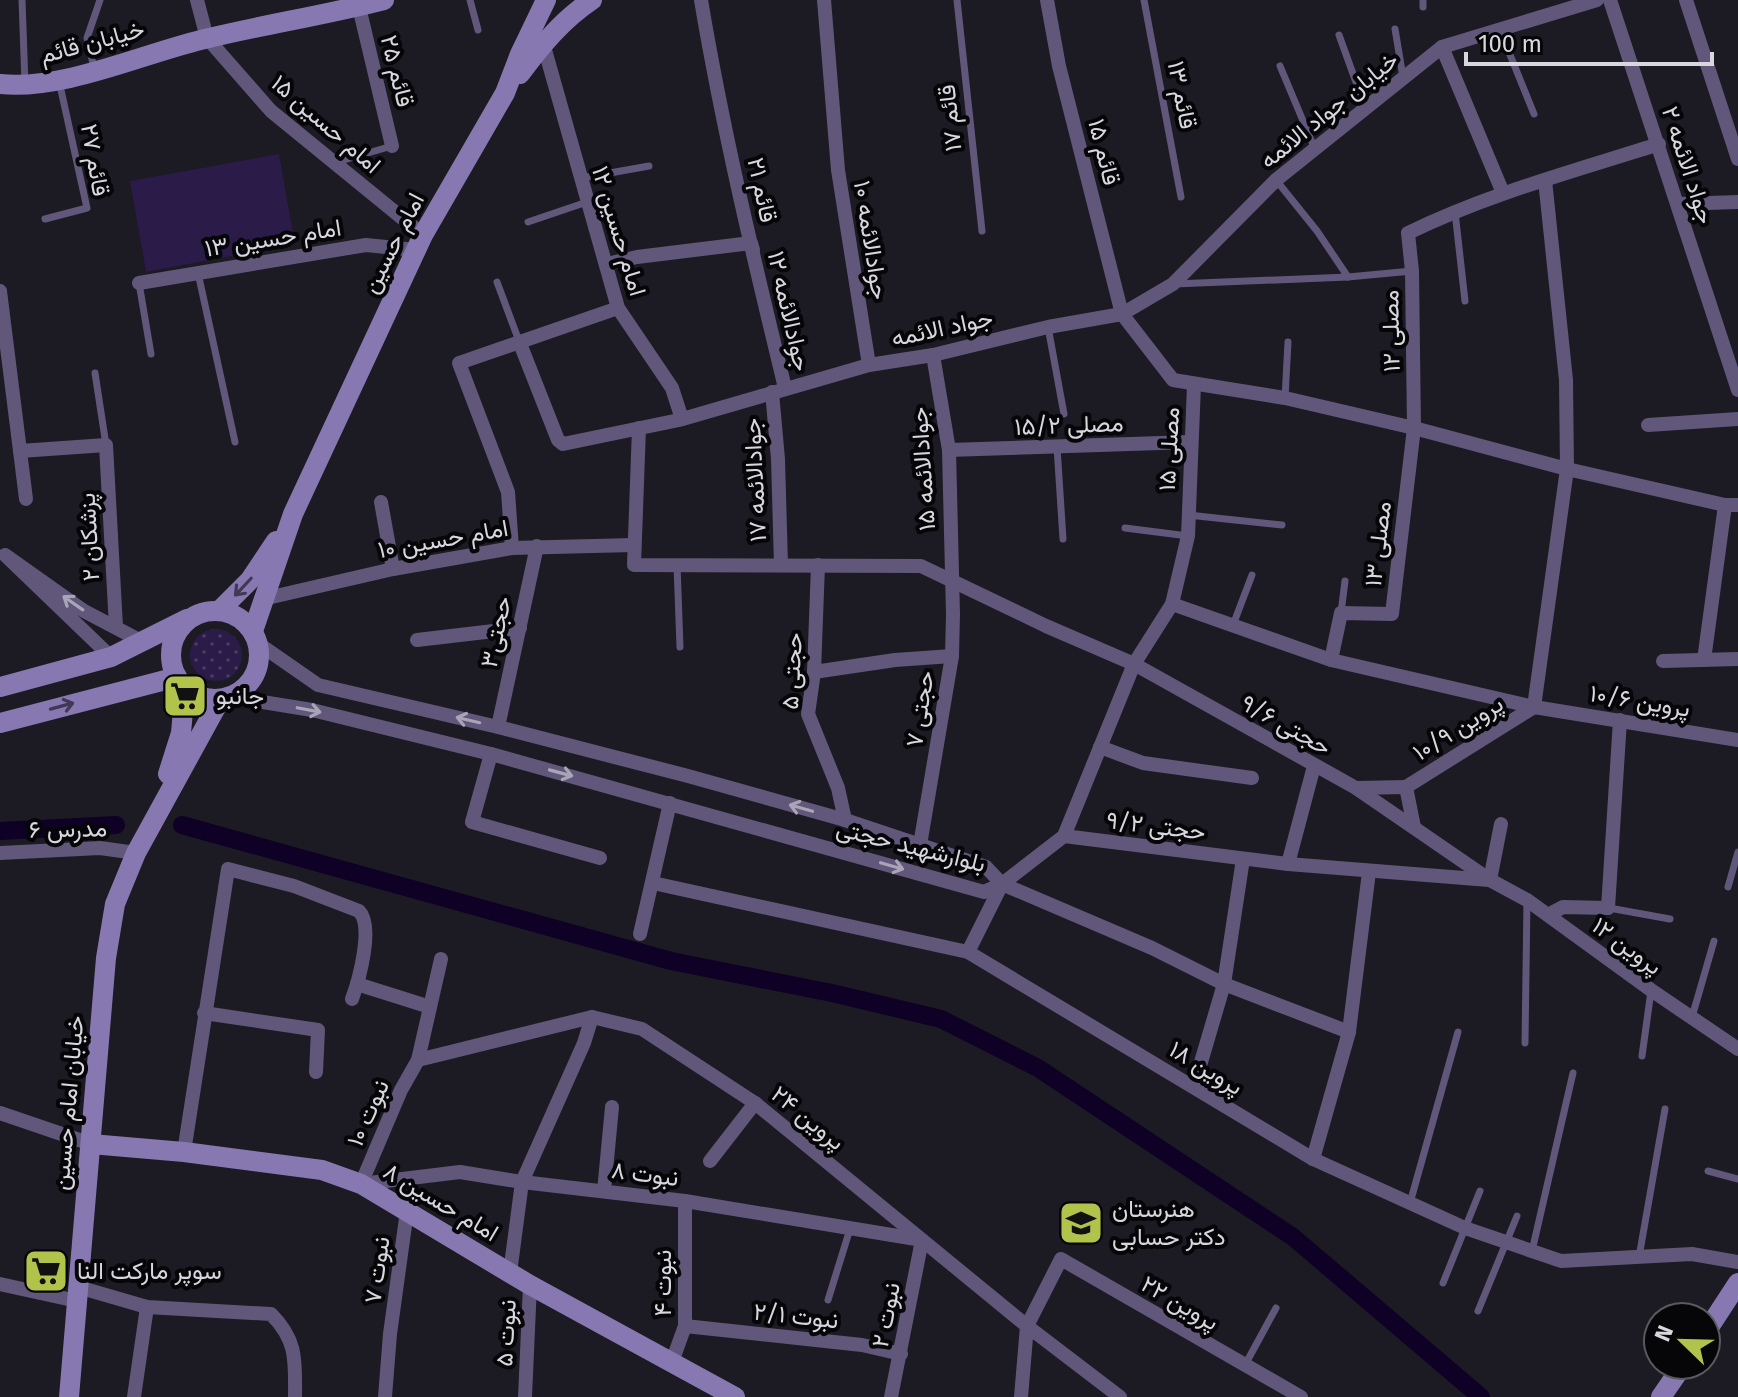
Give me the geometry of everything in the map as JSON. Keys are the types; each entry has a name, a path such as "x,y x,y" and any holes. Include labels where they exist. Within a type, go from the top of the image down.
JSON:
{"street":[{"path":"197,0 207,38"},
{"name":"خیابان قائم","path":"0,86 25,86 59,79 207,38 384,0"},
{"name":"امام حسین","path":"256,638 263,599 293,514 420,242 505,93 546,0"},
{"path":"505,93 543,43 573,12 592,0"},
{"name":"قائم ۲۱","path":"701,0 720,111 735,165 779,390"},
{"name":"جوادالائمه ۱۰","path":"824,0 838,170 869,365"},
{"name":"قائم ۱۵","path":"1047,0 1059,66 1122,314"},
{"name":"خیابان جواد الائمه","path":"1122,314 1173,284 1276,180 1442,47 1597,0"},
{"name":"جواد الائمه ۲","path":"1610,0 1738,390"},
{"path":"1686,0 1738,159"},
{"name":"قائم ۲۵","path":"359,7 392,146"},
{"name":"امام حسین ۱۵","path":"207,38 271,111 335,163 420,242"},
{"name":"امام حسین ۱۲","path":"543,43 618,308 672,388 682,419"},
{"path":"1442,47 1503,193"},
{"path":"1455,210 1659,144"},
{"path":"1534,707 1567,469 1566,380 1545,180"},
{"path":"1678,204 1738,202"},
{"name":"مصلی ۱۲","path":"1414,428 1412,271 1408,233 1455,210"},
{"name":"امام حسین ۱۳","path":"139,283 366,245 420,242"},
{"path":"607,264 637,257 751,243"},
{"path":"0,291 26,499"},
{"path":"512,548 508,492 459,363 618,308"},
{"path":"1122,314 1173,380 1285,398 1414,428 1567,469 1731,505 1704,660"},
{"name":"جواد الائمه","path":"519,341 560,443 682,419 869,365 933,355 1048,327 1122,314"},
{"name":"جوادالائمه ۱۵","path":"933,355 949,450 950,581"},
{"name":"مصلی ۱۵","path":"1064,836 1134,664 1172,604 1188,536 1194,385"},
{"name":"جوادالائمه ۱۷","path":"779,390 781,565"},
{"path":"1648,425 1738,419"},
{"path":"634,545 639,428"},
{"name":"مصلی ۱۳","path":"1331,660 1341,613 1392,614 1414,428"},
{"name":"مصلی ۱۵/۲","path":"949,450 1191,442"},
{"path":"20,451 106,445"},
{"name":"پزشکان ۲","path":"106,445 116,627"},
{"path":"381,502 393,569"},
{"name":"امام حسین","path":"220,610 250,580 293,514"},
{"name":"۱۰ امام حسین","path":"263,599 393,569 512,548 634,545"},
{"name":"حجتی ۹/۶","path":"634,545 634,565 921,566 1134,664 1356,788 1414,827"},
{"name":"حجتی۳","path":"498,727 537,546"},
{"path":"3,553 84,611 141,641"},
{"path":"3,553 111,657 123,689"},
{"name":"حجتی ۵","path":"818,565 814,672 808,714 838,788 845,820"},
{"name":"حجتی ۷","path":"920,845 952,656 950,581"},
{"name":"پروین ۱۰/۶","path":"1172,604 1331,660 1534,707 1738,740"},
{"path":"0,687 111,657 205,611 220,610 235,615 256,638 260,659 256,673 246,687 226,698 201,698 181,683 171,661 172,644 180,628 191,618"},
{"path":"417,640 520,628"},
{"name":"بلوارشهید حجتی","path":"226,698 312,710 491,754 984,892 1002,884 986,867 845,820 498,727 318,685 256,638"},
{"path":"814,672 895,660 952,656"},
{"path":"1663,661 1738,659"},
{"path":"0,723 123,689 181,683"},
{"name":"خیابان امام حسین","path":"151,822 181,733 181,683"},
{"name":"خیابان امام حسین","path":"69,1397 106,958 115,904 151,822 226,698"},
{"name":"پروین ۱۰/۹","path":"1406,787 1534,707"},
{"path":"1548,915 1563,907 1608,908 1620,720"},
{"path":"1100,747 1143,763 1252,778"},
{"path":"491,754 472,822 600,858"},
{"path":"1288,864 1314,766"},
{"path":"1356,788 1406,787 1414,827"},
{"path":"640,934 670,803"},
{"path":"1490,880 1501,824"},
{"name":"پروین ۱۲","path":"1414,827 1490,880 1527,900 1738,1049"},
{"path":"968,952 1002,884 1064,836"},
{"name":"حجتی ۹/۲","path":"1064,836 1243,859"},
{"name":"مدرس ۶","path":"0,853 100,848 136,853"},
{"path":"1194,1086 1224,984 1243,859"},
{"name":"پروین ۱۲","path":"1243,859 1490,880"},
{"path":"184,1152 228,869 294,886 359,911 364,916 367,926 352,999"},
{"path":"1313,1159 1349,1032 1369,872"},
{"name":"پروین ۱۸","path":"653,883 968,952 1313,1159 1465,1228 1506,1243 1561,1261 1692,1254 1738,1262"},
{"path":"1002,884 1152,948 1224,984 1349,1032"},
{"name":"نبوت ۱۰","path":"361,1184 401,1090 418,1060 441,959"},
{"path":"357,984 430,1007"},
{"path":"204,1013 318,1030 316,1072"},
{"path":"510,1273 522,1182 584,1043 592,1017"},
{"name":"پروین ۲۴","path":"418,1060 592,1017 642,1029 755,1103 1027,1326 1120,1397"},
{"path":"710,1161 755,1103"},
{"path":"604,1191 612,1107"},
{"path":"0,1113 91,1144"},
{"name":"امام حسین ۸","path":"91,1144 184,1152 322,1170 361,1184 530,1285 735,1397"},
{"name":"نبوت ۸","path":"361,1184 460,1172 685,1201 922,1240"},
{"name":"نبوت ۴","path":"672,1362 685,1326 685,1201"},
{"name":"نبوت ۷","path":"385,1397 390,1334 407,1211"},
{"name":"نبوت ۲","path":"891,1397 922,1240"},
{"name":"پروین ۲۲","path":"1027,1326 1061,1259 1301,1397"},
{"path":"1722,1308 1738,1283"},
{"path":"0,1284 147,1307 271,1314 284,1327 295,1352 295,1397"},
{"name":"نبوت ۵","path":"526,1389 530,1285"},
{"path":"134,1397 147,1307"},
{"name":"نبوت ۲/۱","path":"685,1326 862,1345 901,1354"},
{"path":"1021,1397 1027,1326"}],"lane":[{"path":"22,0 25,86"},
{"path":"94,70 87,38 100,0"},
{"path":"470,0 478,30"},
{"name":"قائم ۱۷","path":"957,0 982,231"},
{"name":"قائم ۱۳","path":"1144,0 1181,197"},
{"path":"1395,29 1403,77"},
{"path":"1500,30 1534,114"},
{"path":"1339,35 1365,107"},
{"path":"1280,66 1314,147"},
{"name":"قائم ۲۷","path":"45,219 87,208 59,79"},
{"path":"335,163 392,146"},
{"path":"580,178 649,166"},
{"path":"1276,180 1317,231 1348,277"},
{"path":"528,222 587,202"},
{"path":"1455,210 1465,301"},
{"path":"1173,284 1348,277 1412,271"},
{"path":"198,272 235,442"},
{"path":"497,282 519,341"},
{"path":"139,283 151,354"},
{"path":"1048,327 1064,414"},
{"path":"1285,398 1288,342"},
{"path":"95,373 106,445"},
{"path":"1057,447 1063,539"},
{"path":"1187,515 1282,525"},
{"path":"1125,528 1188,536"},
{"path":"677,565 680,647"},
{"path":"1232,626 1252,575"},
{"path":"1341,613 1345,581"},
{"path":"1728,887 1738,852"},
{"path":"1525,1043 1527,900"},
{"path":"1608,908 1670,919"},
{"path":"1692,1017 1714,941"},
{"path":"1642,1056 1651,990"},
{"path":"1410,1203 1458,1032"},
{"path":"1532,1251 1573,1073"},
{"path":"1639,1258 1665,1109"},
{"path":"1708,1171 1738,1179"},
{"path":"1443,1283 1480,1191"},
{"path":"1478,1311 1517,1216"},
{"path":"828,1300 850,1229"},
{"path":"1245,1365 1276,1308"}],"shaded area":[{"path":"279,154 295,244 146,272 130,181"},
{"path":"216,629 234,637 242,655 234,673 216,681 198,673 190,655 198,637"}],"waterway":[{"path":"0,831 116,825"},
{"path":"182,825 671,961 832,993 941,1019 1038,1068 1293,1237 1481,1397"}],"place":[{"name":"جانبو","path":"185,696"},
{"name":"هنرستان دکتر حسابی","path":"1081,1223"},
{"name":"سوپر مارکت النا","path":"46,1271"}]}
